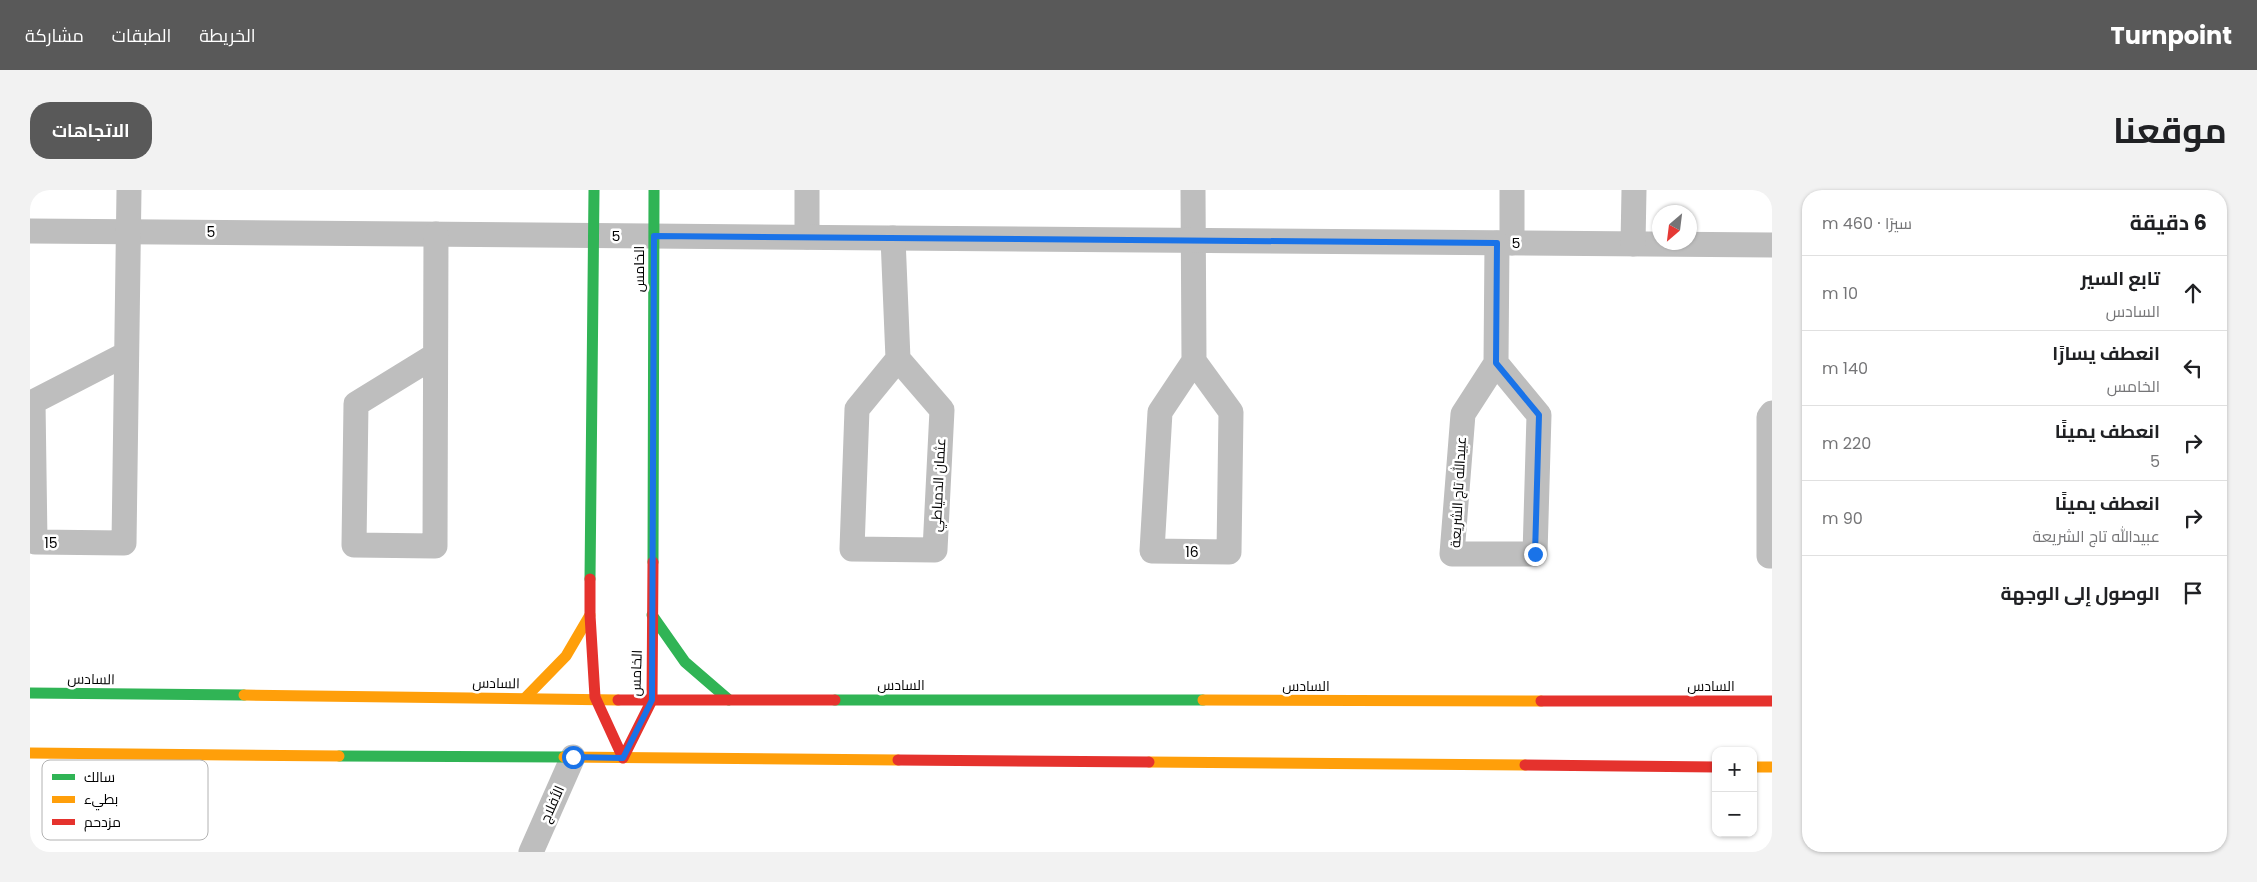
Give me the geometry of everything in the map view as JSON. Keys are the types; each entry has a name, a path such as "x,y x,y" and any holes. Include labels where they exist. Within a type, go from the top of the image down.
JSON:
{"street":[{"name":"15","path":"126,354 33,402 35,542 124,543 130,190"},
{"path":"594,190 590,615 595,697 623,758"},
{"name":"الخامس","path":"623,758 652,700 654,190"},
{"path":"807,190 808,237"},
{"path":"1194,190 1194,361"},
{"path":"1496,363 1504,243 1512,190"},
{"path":"1633,244 1634,190"},
{"name":"5","path":"30,231 1772,245"},
{"path":"434,356 356,404 354,545 435,546 434,356 436,234"},
{"path":"893,238 898,359"},
{"name":"عثمان الدمياطي","path":"898,359 942,410 935,550 852,549 857,409 898,359"},
{"name":"16","path":"1194,361 1231,412 1229,552 1152,551 1160,412 1194,361"},
{"name":"عبيدالله تاج الشريعة","path":"1496,363 1539,415 1535,554 1452,554 1463,414 1496,363"},
{"path":"1772,413 1769,417 1769,556 1772,556"},
{"path":"524,698 566,656 590,615"},
{"path":"652,615 684,662 729,700"},
{"name":"السادس","path":"30,693 524,698 595,697 652,700 1772,701"},
{"path":"30,753 1712,767"},
{"name":"الأفلاج","path":"531,852 573,757"},
{"path":"1757,767 1772,767"}],"traffic: fast":[{"path":"590,579 594,190"},
{"path":"653,562 654,190"},
{"path":"652,615 685,662 729,700"},
{"path":"30,693 244,695"},
{"path":"835,700 1203,700"},
{"path":"339,756 564,757"}],"traffic: slow":[{"path":"525,698 566,656 590,615"},
{"path":"244,695 618,700"},
{"path":"1203,700 1541,701"},
{"path":"30,753 339,756"},
{"path":"564,757 898,760"},
{"path":"1149,762 1525,765"},
{"path":"1757,767 1772,767"}],"traffic: jam":[{"path":"590,579 590,615 595,697 623,758 652,700 653,562"},
{"path":"618,700 835,700"},
{"path":"1541,701 1772,701"},
{"path":"898,760 1149,762"},
{"path":"1525,765 1712,767"}],"route":[{"path":"573,757 623,758 652,700 654,236 1497,243 1496,363 1539,415 1535,554"}]}
